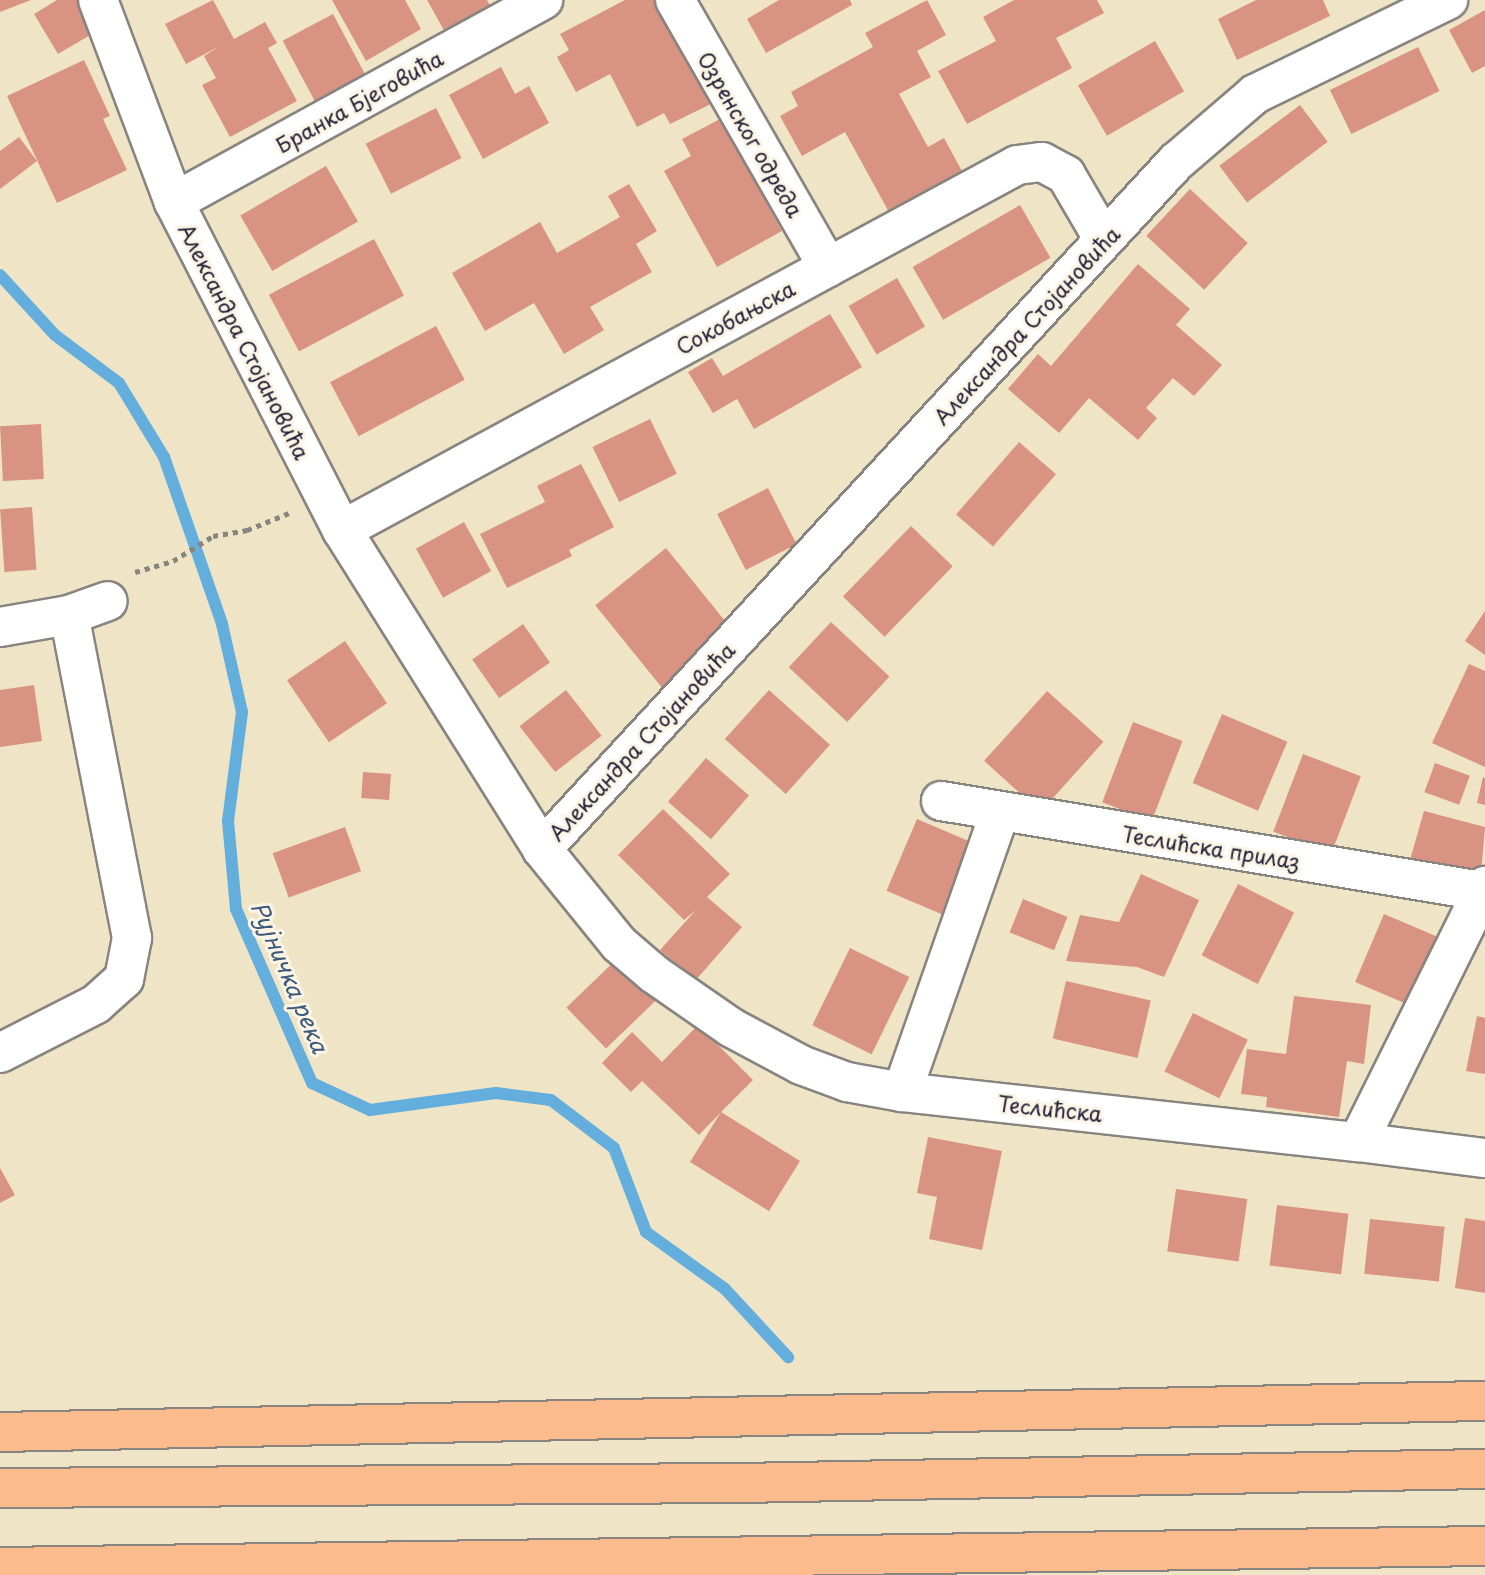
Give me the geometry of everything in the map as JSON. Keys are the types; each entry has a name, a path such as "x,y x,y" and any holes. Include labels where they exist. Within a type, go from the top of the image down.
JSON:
{"main road":[{"path":"0,1432 1485,1401"},
{"path":"0,1489 740,1483 1485,1469"},
{"path":"0,1567 1485,1546"}],"street":[{"name":"Александра Стојановића","path":"98,0 174,202 342,530 542,849 1176,162 1255,94 1448,0"},
{"name":"Бранка Бјеговића","path":"174,202 543,0"},
{"name":"Озренског одреда","path":"675,0 828,267"},
{"name":"Сокобањска","path":"342,530 1017,165 1042,162 1066,175 1104,240"},
{"path":"0,627 69,615 108,601"},
{"path":"0,1053 96,1004 124,979 132,938 69,615"},
{"name":"Теслићска прилаз","path":"941,801 1483,889"},
{"path":"902,1092 1000,812"},
{"name":"Теслићска","path":"542,849 619,944 689,999 801,1065 847,1082 902,1092 1485,1158"},
{"path":"1358,1142 1483,889"}],"path":[{"path":"108,601 123,591 135,572 184,555 213,536 247,530"}],"building":[{"path":"0,0 31,0 0,12"},
{"path":"57,0 85,0 102,28 58,54 34,14"},
{"path":"213,0 234,39 265,22 277,43 268,48 297,101 230,137 202,85 216,78 204,56 220,46 186,64 165,24"},
{"path":"332,0 405,0 421,29 366,61"},
{"path":"427,0 487,0 496,16 450,41"},
{"path":"625,0 659,0 713,103 670,124 664,113 637,127 610,74 576,92 557,57 569,50 560,34"},
{"path":"779,0 850,0 852,5 766,53 747,19"},
{"path":"927,0 946,35 917,51 931,77 899,94 928,147 944,138 963,173 890,214 845,132 802,156 780,116 798,106 791,92 873,47 865,33"},
{"path":"1014,0 1097,0 1104,13 1056,38 1072,68 967,124 938,71 996,41 983,17"},
{"path":"1256,0 1323,0 1330,16 1237,60 1218,19"},
{"path":"1485,10 1485,66 1472,73 1449,30"},
{"path":"333,14 366,76 316,103 283,41"},
{"path":"1155,41 1184,91 1107,136 1078,86"},
{"path":"1418,47 1439,91 1351,134 1330,90"},
{"path":"84,60 110,116 103,119 127,170 57,203 7,96"},
{"path":"501,67 515,94 529,86 549,123 483,159 449,95"},
{"path":"1300,105 1328,142 1247,203 1219,166"},
{"path":"436,108 461,158 391,194 366,144"},
{"path":"720,119 782,231 717,267 664,171 691,156 682,139"},
{"path":"19,137 37,161 0,189 0,151"},
{"path":"326,166 358,221 272,271 240,216"},
{"path":"629,184 657,231 636,244 652,272 590,307 604,330 564,354 534,303 485,331 452,273 540,222 557,253 620,217 608,196"},
{"path":"1190,189 1248,243 1204,290 1146,236"},
{"path":"1020,205 1050,258 943,320 913,267"},
{"path":"374,239 404,296 299,351 269,295"},
{"path":"1138,264 1190,309 1176,325 1222,365 1194,396 1173,378 1146,408 1157,418 1138,440 1089,398 1059,433 1008,389 1038,354 1051,366"},
{"path":"897,278 925,326 877,354 849,306"},
{"path":"830,314 862,367 754,429 737,399 713,413 688,372 712,358 723,376"},
{"path":"436,326 465,380 359,436 330,382"},
{"path":"650,419 677,474 619,502 592,447"},
{"path":"41,424 44,479 3,481 0,426"},
{"path":"1019,442 1056,474 993,547 956,514"},
{"path":"581,464 614,527 569,550 572,556 507,588 480,534 545,502 537,486"},
{"path":"768,488 797,544 746,570 717,514"},
{"path":"32,507 36,570 4,572 0,509"},
{"path":"464,522 491,571 443,598 416,549"},
{"path":"911,526 953,566 885,637 843,596"},
{"path":"666,548 733,631 663,688 595,605"},
{"path":"1485,611 1485,655 1465,641"},
{"path":"831,622 890,677 847,722 789,667"},
{"path":"523,624 550,663 499,698 472,660"},
{"path":"345,641 387,703 329,742 287,680"},
{"path":"1469,664 1485,671 1485,767 1432,743"},
{"path":"34,685 42,741 0,747 0,690"},
{"path":"566,690 602,736 555,772 520,726"},
{"path":"769,690 830,745 786,794 725,739"},
{"path":"1047,691 1103,742 1041,812 984,761"},
{"path":"1222,714 1287,742 1258,811 1193,783"},
{"path":"1133,722 1182,741 1152,821 1102,802"},
{"path":"1303,754 1361,776 1331,854 1273,831"},
{"path":"706,758 749,795 711,839 668,802"},
{"path":"1435,763 1470,776 1459,805 1424,792"},
{"path":"363,772 391,774 389,800 361,798"},
{"path":"1483,777 1485,778 1485,805 1477,803"},
{"path":"663,809 730,874 707,897 742,927 695,981 660,950 696,910 684,920 618,855"},
{"path":"1424,811 1485,827 1480,886 1408,867"},
{"path":"917,819 985,848 955,920 887,891"},
{"path":"345,827 361,871 289,898 273,853"},
{"path":"1141,874 1199,900 1164,977 1137,967 1066,961 1080,915 1119,922"},
{"path":"1238,884 1294,913 1258,984 1202,955"},
{"path":"1023,899 1068,917 1054,950 1010,932"},
{"path":"1384,914 1439,937 1410,1006 1355,982"},
{"path":"850,948 909,977 872,1054 812,1025"},
{"path":"624,952 664,993 606,1049 566,1008"},
{"path":"1066,981 1151,1001 1137,1058 1053,1038"},
{"path":"1294,996 1371,1005 1364,1064 1347,1061 1339,1117 1266,1107 1267,1097 1241,1094 1247,1049 1286,1054"},
{"path":"1193,1013 1248,1040 1219,1098 1165,1071"},
{"path":"1477,1016 1485,1018 1485,1074 1466,1071"},
{"path":"698,1025 753,1080 699,1135 642,1081 631,1092 602,1063 632,1032 662,1062"},
{"path":"721,1112 800,1161 769,1211 690,1162"},
{"path":"928,1137 1002,1151 982,1250 929,1239 937,1197 917,1193"},
{"path":"0,1168 15,1195 0,1203"},
{"path":"1176,1189 1247,1199 1239,1261 1167,1251"},
{"path":"1277,1205 1348,1214 1341,1274 1270,1266"},
{"path":"1465,1218 1485,1221 1485,1293 1455,1288"},
{"path":"1370,1219 1445,1227 1439,1282 1364,1274"}],"waterway":[{"name":"Рујничка река","path":"0,275 55,335 119,383 164,457 222,624 242,712 228,821 236,909 312,1083 370,1110 496,1093 551,1100 614,1148 646,1232 725,1289 788,1357"}]}
